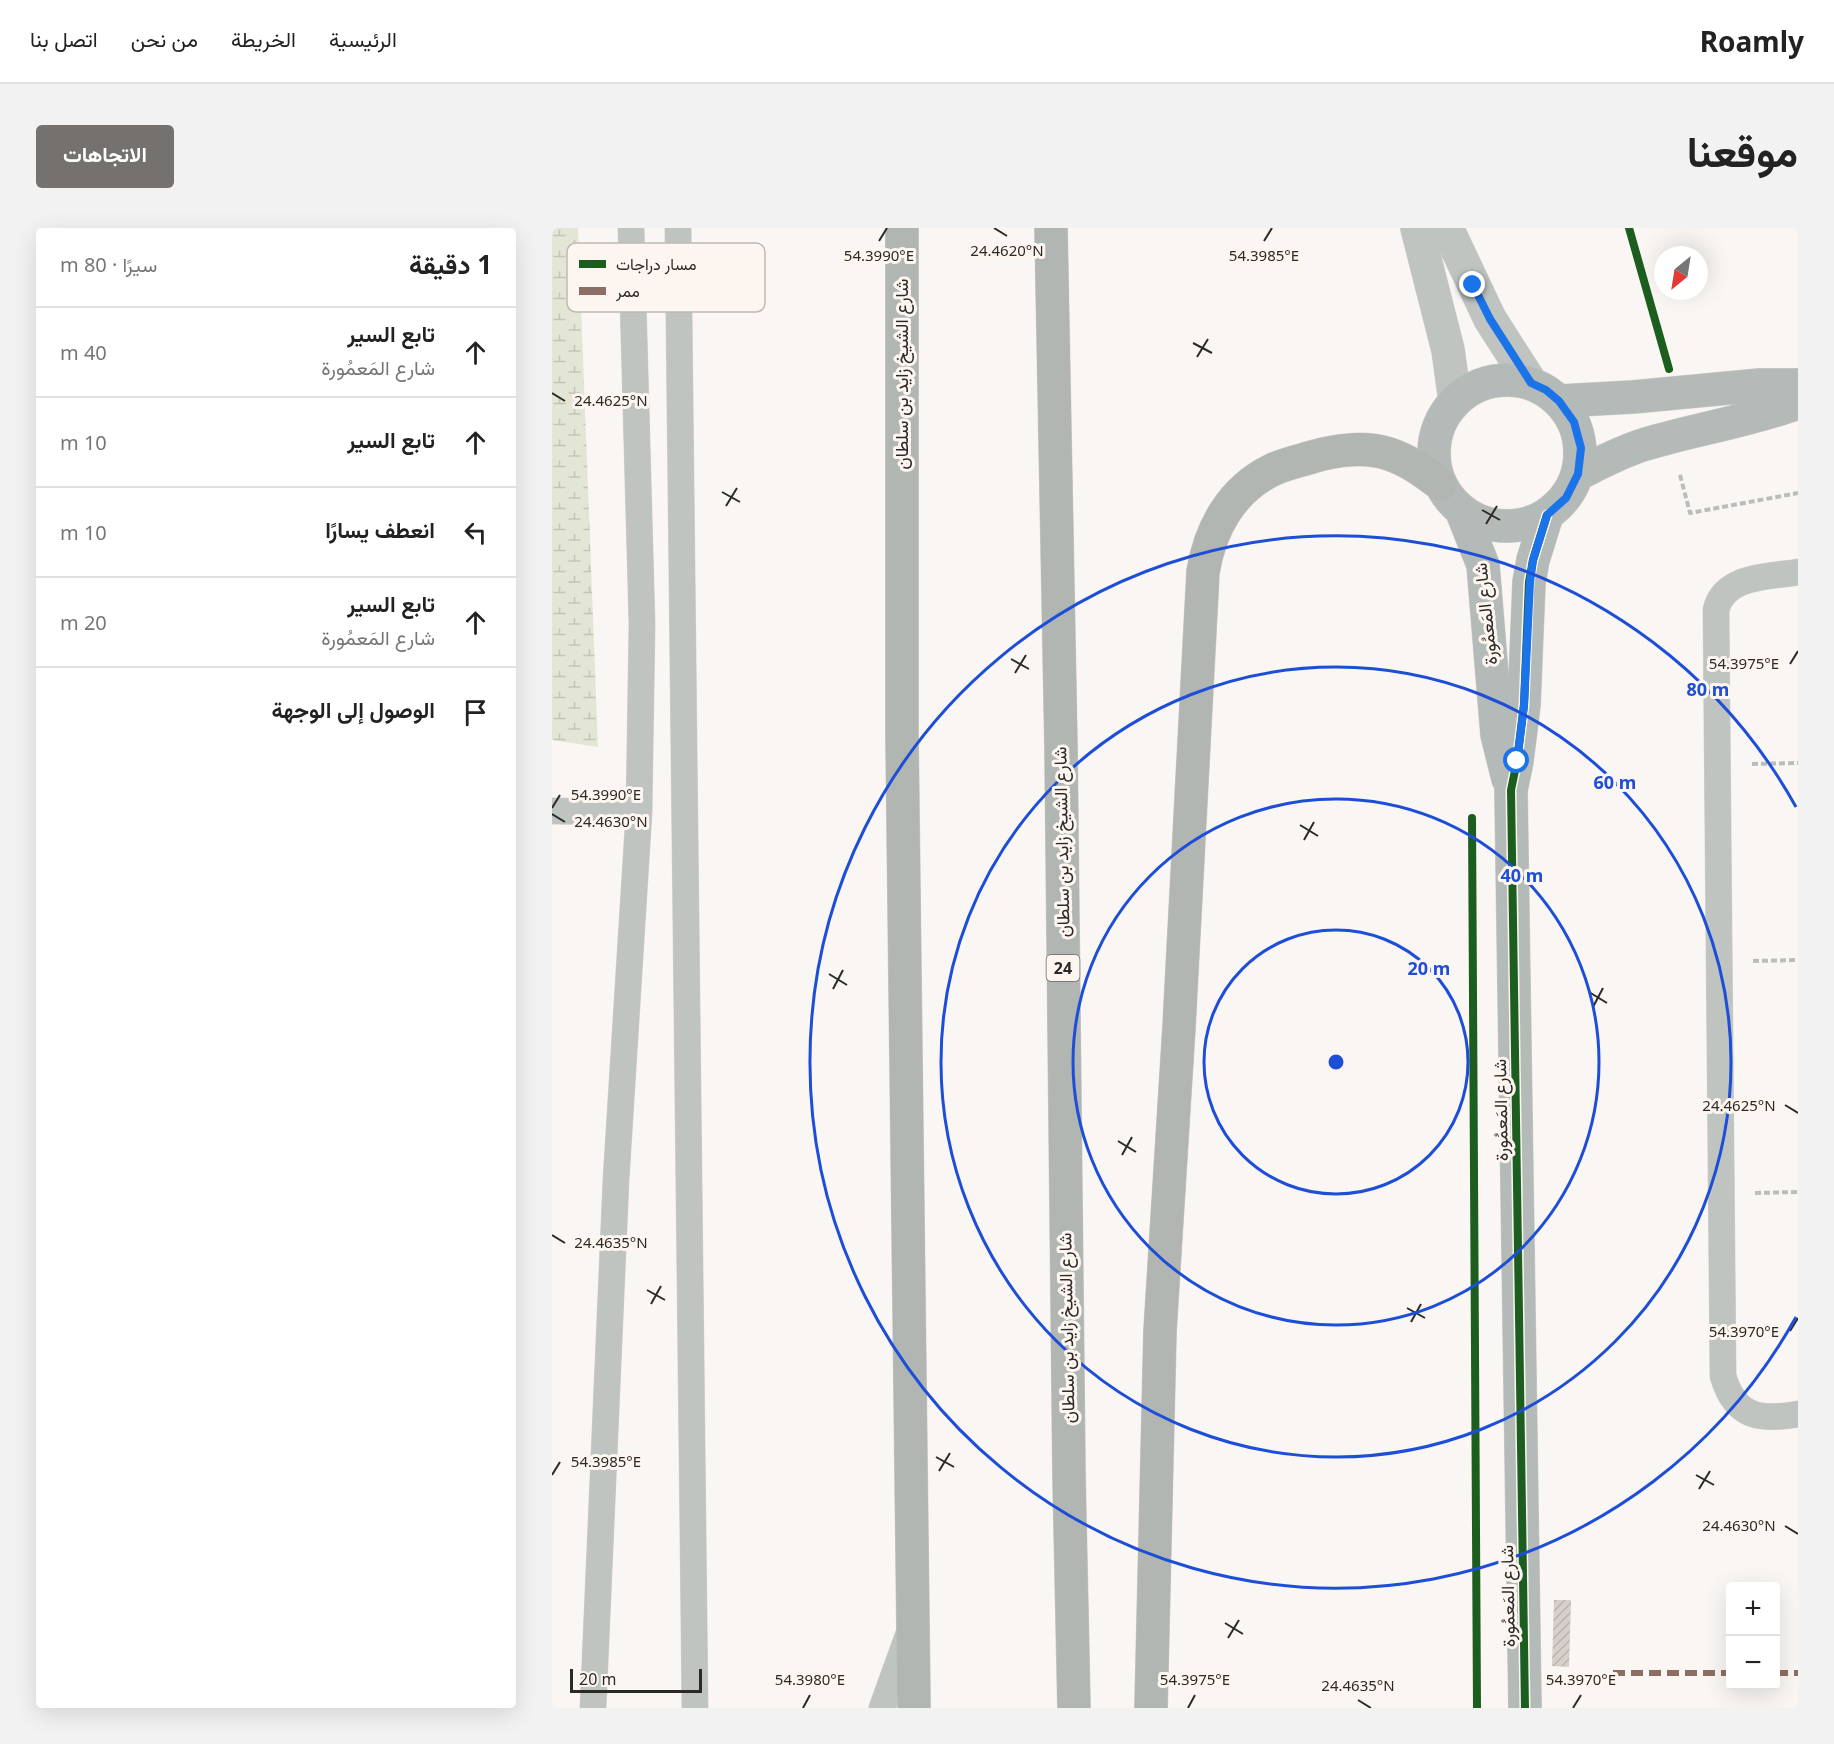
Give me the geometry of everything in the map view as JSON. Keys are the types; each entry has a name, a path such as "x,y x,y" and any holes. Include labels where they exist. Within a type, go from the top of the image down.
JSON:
{"highway":[{"name":"شارع الشيخ زايد بن سلطان","path":"902,228 902,736 914,1708"},
{"name":"شارع الشيخ زايد بن سلطان","path":"1051,228 1061,748 1069,1476 1074,1708"},
{"path":"1151,1708 1160,1331 1179,1027 1202,584 1207,547 1217,523 1250,483 1273,470 1324,453 1358,449 1387,453 1415,465 1440,484"}],"street":[{"path":"1417,228 1448,350 1455,401"},
{"path":"1447,228 1490,319 1531,383"},
{"path":"1504,379 1531,383 1546,390 1559,401 1574,422 1581,448 1578,474 1566,498 1547,515 1519,526 1490,525 1462,512 1440,484 1434,455 1438,425 1455,401 1477,386 1504,379"},
{"path":"1559,401 1633,397 1760,385 1798,386"},
{"path":"1578,474 1613,456 1645,444 1798,403"},
{"name":"شارع المَعمُورة","path":"1462,512 1483,565 1497,735 1511,790"},
{"name":"شارع المَعمُورة","path":"1525,1708 1511,790 1524,705 1530,582 1533,560 1547,515"}],"lane":[{"path":"631,228 631,243"},
{"path":"678,228 678,243"},
{"path":"593,1708 616,1180 639,812 642,624 633,312"},
{"path":"679,312 695,1708"},
{"path":"1798,572 1740,583 1731,587 1722,594 1716,610 1722,1376 1735,1402 1748,1412 1764,1418 1798,1414"},
{"path":"552,811 639,812"},
{"path":"882,1708 913,1624"}],"path":[{"path":"1679,472 1690,513 1798,493"},
{"path":"1718,765 1798,763"},
{"path":"1720,962 1798,960"}],"green space":[{"path":"552,228 578,228 579,243 567,243 567,312 581,312 598,747 552,740"}],"building":[{"path":"1554,1600 1571,1600 1569,1667 1552,1666"}],"marked path":[{"path":"1613,1673 1726,1673"},
{"path":"1780,1673 1798,1673"}],"cycle path":[{"path":"1629,228 1669,369"},
{"path":"1525,1708 1511,790 1524,705 1529,582 1533,560 1547,515"},
{"path":"1472,818 1477,1708"}],"route":[{"path":"1473,285 1509,352 1531,383 1546,390 1559,401 1574,422 1581,448 1578,474 1566,498 1547,515 1533,560 1524,705 1517,761"}]}
